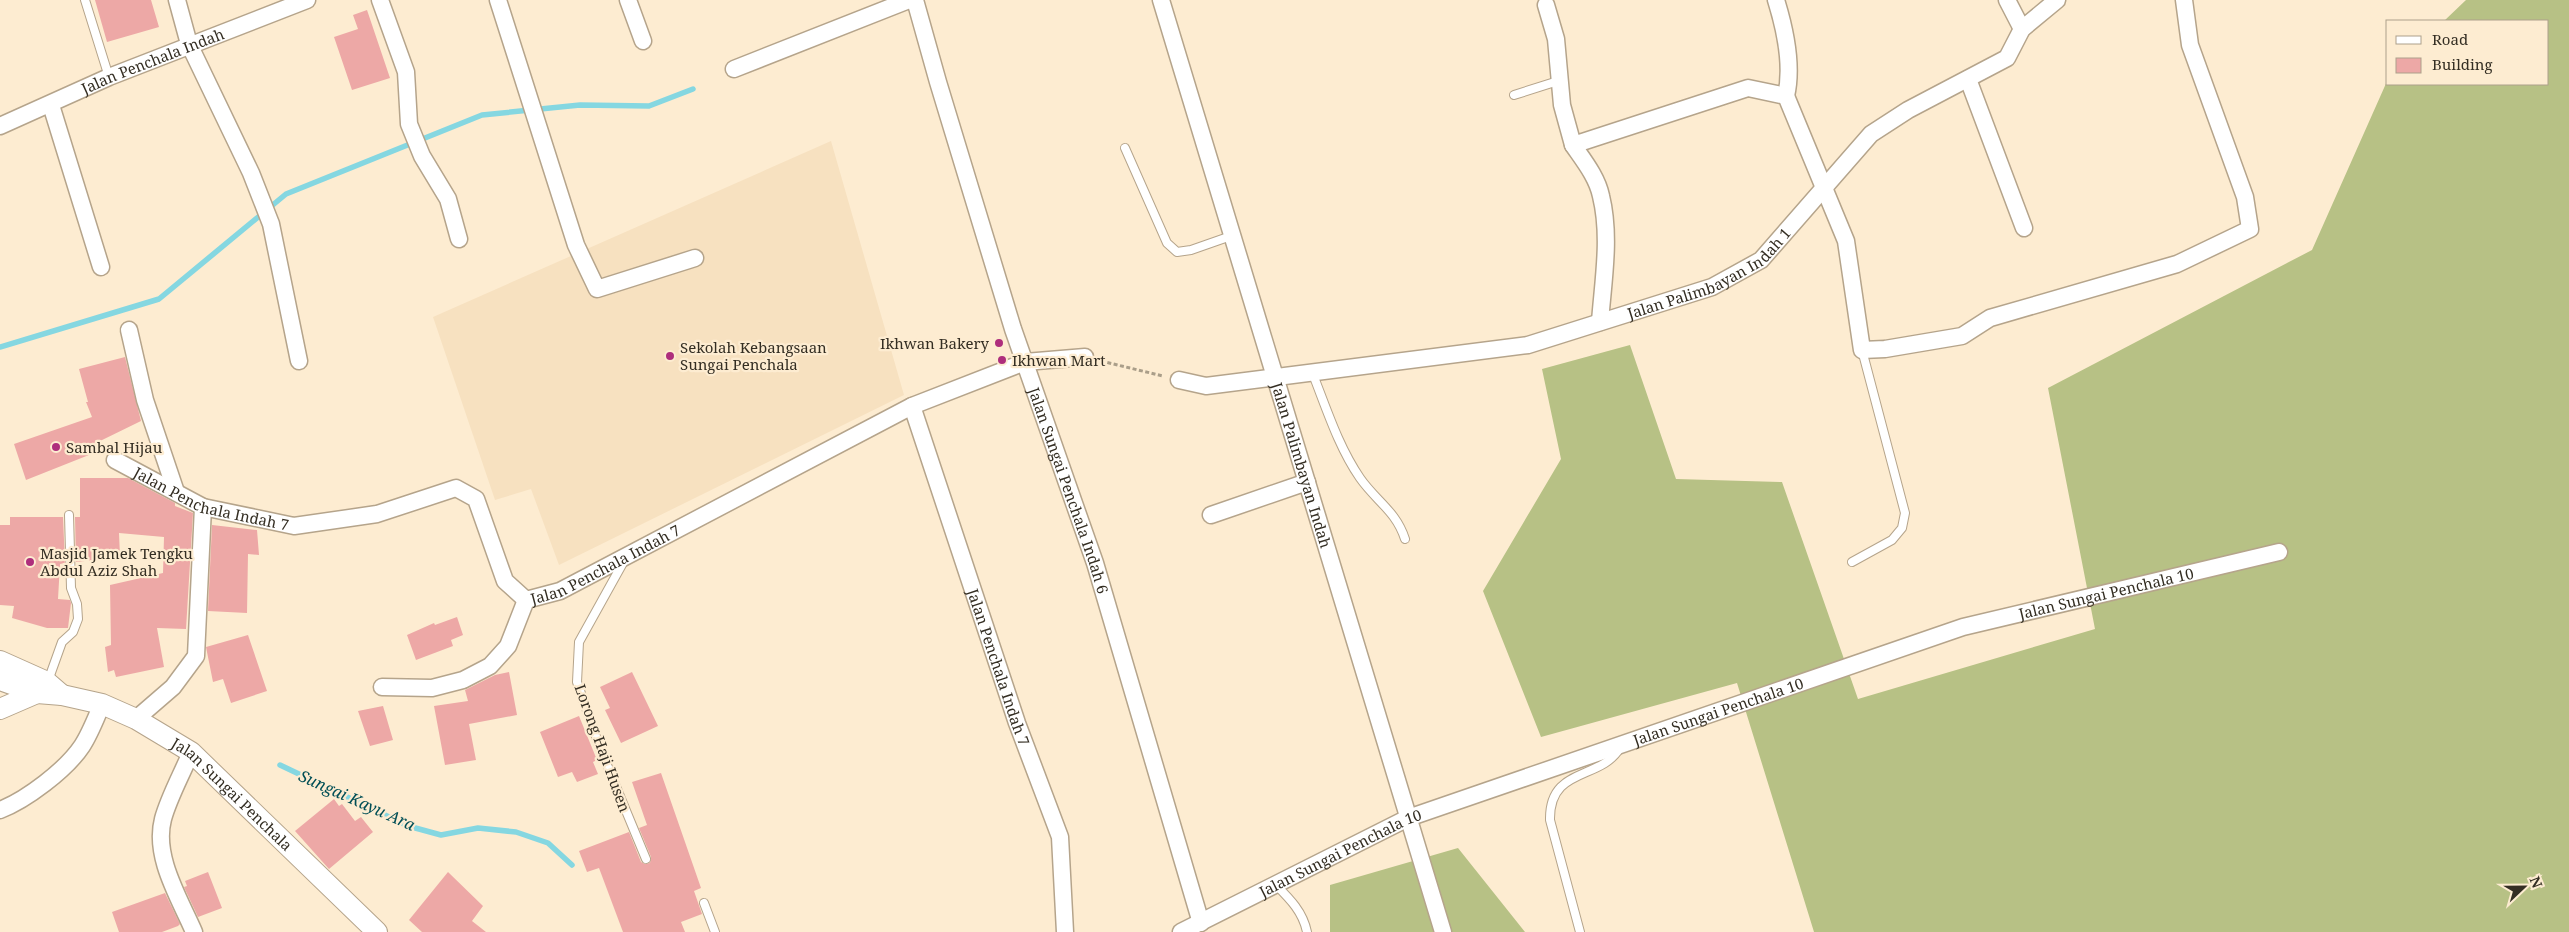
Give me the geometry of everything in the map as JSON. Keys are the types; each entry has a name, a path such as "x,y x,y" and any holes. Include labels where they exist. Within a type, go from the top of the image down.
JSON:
{"street":[{"path":"177,0 189,44 251,173 271,224 299,361"},
{"name":"Jalan Penchala Indah","path":"0,126 109,77 189,44 307,0"},
{"path":"380,0 406,72 409,124 422,156 448,199 459,239"},
{"path":"498,0 576,245 597,289 695,258"},
{"path":"628,0 643,41"},
{"path":"734,69 909,0"},
{"name":"Jalan Sungai Penchala Indah 6","path":"915,0 938,82 1025,362 1095,564 1201,923"},
{"name":"Jalan Palimbayan Indah","path":"1160,0 1442,932"},
{"path":"1776,0 1782,24 1790,78 1786,96 1846,242 1862,350 1884,349 1962,336 1990,318 2177,264 2250,229 2245,197 2190,45 2184,0"},
{"path":"2007,0 2022,30"},
{"name":"Jalan Palimbayan Indah 1","path":"1274,377 1528,345 1712,287 1761,260 1871,134 1908,110 2008,58 2022,30 2057,0"},
{"path":"1546,5 1554,30 1562,105 1573,145 1591,172 1601,195 1606,250 1600,322"},
{"path":"1968,79 2024,228"},
{"path":"1573,145 1748,88 1786,96"},
{"path":"50,104 101,266"},
{"path":"130,330 145,400 176,492"},
{"name":"Jalan Penchala Indah 7","path":"115,460 203,507 294,526 377,514 456,488 476,499 505,581 526,600 560,591 912,406 1025,362 1085,357"},
{"path":"1179,380 1206,386 1274,377"},
{"name":"Jalan Penchala Indah 7","path":"912,406 1017,722 1060,837 1065,932"},
{"path":"1212,515 1307,482"},
{"path":"136,719 173,687 196,656 203,507"},
{"name":"Jalan Sungai Penchala 10","path":"1181,932 1408,818 1963,627 2279,552"},
{"path":"382,688 432,688 463,680 490,666 508,646 526,600"},
{"name":"Jalan Sungai Penchala","path":"2,674 49,690 102,704 136,719 191,752 377,932"},
{"path":"0,709 49,690"},
{"path":"4,808 36,789 67,763 82,747 102,704"},
{"path":"191,752 162,820 161,846 169,876 194,932"}],"lane":[{"path":"85,0 109,77"},
{"path":"1514,95 1559,74"},
{"path":"1125,148 1167,243 1177,252 1191,250 1231,236"},
{"path":"1852,562 1892,540 1902,528 1905,513 1862,350"},
{"path":"1312,372 1347,457 1360,479 1400,522 1405,539"},
{"path":"49,690 62,642 73,632 78,618 77,604 71,588 69,515"},
{"name":"Lorong Haji Husen","path":"628,555 579,642 577,682 600,748 646,860"},
{"path":"1580,932 1550,820 1550,806 1556,793 1566,782 1613,759 1622,744"},
{"path":"1276,885 1296,905 1307,932"},
{"path":"704,904 715,932"}],"path":[{"path":"1085,357 1179,380"}],"shaded area":[{"name":"Sekolah Kebangsaan Sungai Penchala","path":"831,141 904,395 559,565 531,489 495,500 433,317"}],"green space":[{"path":"2466,0 2569,0 2569,932 1814,932 1737,683 1541,737 1483,591 1561,459 1542,369 1630,345 1676,479 1782,482 1858,699 2095,629 2048,388 2312,250 2386,84 2549,85 2549,20 2445,20"},
{"path":"1458,848 1525,932 1330,932 1330,885"}],"building":[{"path":"95,0 151,0 159,27 107,42"},
{"path":"367,10 390,78 352,90 334,37 358,29 353,15"},
{"path":"125,357 141,421 96,443 99,451 26,480 14,444 92,417 86,402 88,402 79,369"},
{"path":"80,478 128,478 175,503 175,506 193,513 186,629 157,628 164,667 116,677 114,670 108,672 105,647 111,645 110,585 163,573 164,537 119,533 120,557 76,562 75,517 80,517"},
{"name":"Masjid Jamek Tengku Abdul Aziz Shah","path":"10,517 63,517 65,563 60,564 58,599 70,600 68,628 47,628 12,618 14,606 0,605 0,525 10,525"},
{"path":"212,525 257,530 259,555 248,554 247,613 208,611"},
{"path":"457,617 463,635 451,640 453,646 416,660 407,635 434,623 435,625"},
{"path":"248,635 267,691 231,703 223,679 213,682 206,647"},
{"path":"509,672 517,715 469,724 476,760 445,765 434,706 468,701 465,690 495,675"},
{"path":"632,672 658,726 621,743 605,710 610,708 600,687"},
{"path":"383,706 393,740 370,746 358,711"},
{"path":"579,716 597,760 593,762 598,774 577,782 572,772 558,777 540,732"},
{"path":"661,773 701,888 694,891 702,914 681,922 685,932 623,932 599,868 587,872 579,851 629,832 641,862 645,864 650,863 651,857 639,828 647,825 632,782"},
{"path":"334,799 339,806 342,804 355,821 361,817 373,832 329,869 295,831"},
{"path":"208,872 222,908 198,917 184,887 187,886 185,881"},
{"path":"448,872 483,906 472,921 486,932 422,932 409,920"},
{"path":"165,893 180,924 178,926 162,932 119,932 112,912"}],"waterway":[{"path":"0,347 159,299 286,194 482,115 580,105 649,106 693,89"},
{"name":"Sungai Kayu Ara","path":"280,765 408,826 441,835 478,828 516,832 548,843 572,865"}],"place":[{"name":"Ikhwan Bakery","path":"999,343"},
{"name":"Sekolah Kebangsaan Sungai Penchala","path":"670,356"},
{"name":"Ikhwan Mart","path":"1002,360"},
{"name":"Sambal Hijau","path":"56,447"},
{"name":"Masjid Jamek Tengku Abdul Aziz Shah","path":"30,562"}]}
